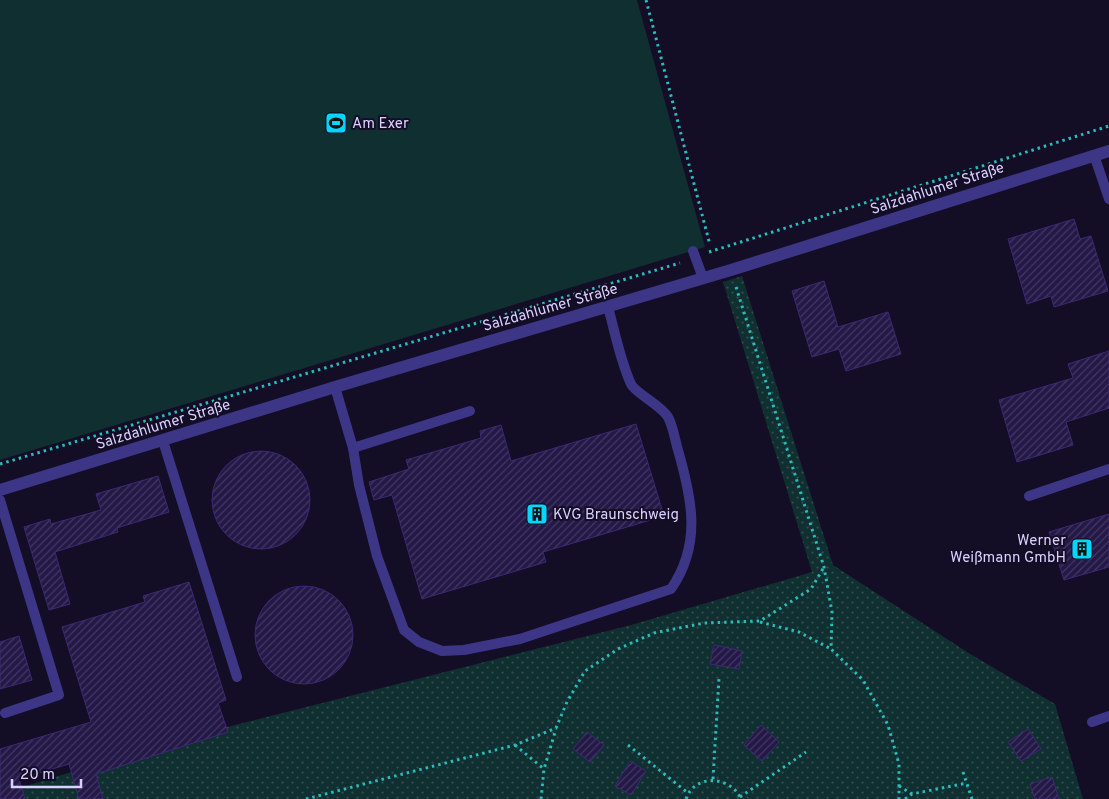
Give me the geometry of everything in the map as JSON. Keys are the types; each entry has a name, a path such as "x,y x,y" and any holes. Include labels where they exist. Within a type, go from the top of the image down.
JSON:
{"street":[{"name":"Salzdahlumer Straße","path":"0,490 335,387 731,270 1109,151"}],"lane":[{"path":"1094,155 1109,198"},
{"path":"695,255 702,278"},
{"path":"335,387 353,448 359,485 377,556 404,630 419,642 442,651 464,650 520,639 670,589 681,574 689,549 692,519 690,490 668,417 650,398 632,387 608,307"},
{"path":"353,448 470,411"},
{"path":"163,441 237,677"},
{"path":"1029,496 1109,469"},
{"path":"0,500 59,695 5,713"},
{"path":"1092,722 1109,716"}],"path":[{"path":"646,0 712,250 1107,125 1109,132"},
{"path":"0,464 695,255"},
{"path":"731,270 824,567 832,612 831,650"},
{"path":"760,622 811,589 824,567"},
{"path":"541,799 544,769 556,728 567,702 584,671 618,649 654,633 704,622 760,622 798,632 831,650 862,680 888,725 899,764 899,799"},
{"path":"713,779 719,678"},
{"path":"306,799 515,745 556,728"},
{"path":"515,745 544,769"},
{"path":"628,745 688,793"},
{"path":"686,799 688,793 699,783 713,779 730,784 741,798 806,752"},
{"path":"963,772 972,799"},
{"path":"905,799 912,794 967,784"},
{"path":"899,786 912,794"}],"green space":[{"name":"Am Exer","path":"0,0 637,0 705,247 0,460"},
{"path":"742,276 833,565 967,652 1055,704 1083,799 0,799 0,794 172,741 631,625 812,572 723,282"}],"building":[{"path":"1074,219 1080,239 1091,236 1108,291 1054,307 1051,296 1027,304 1008,239"},
{"path":"824,281 838,327 888,312 901,354 846,371 839,349 812,357 792,291"},
{"path":"1109,351 1109,408 1066,422 1073,445 1017,462 999,400 1073,378 1068,364"},
{"name":"KVG Braunschweig","path":"636,424 664,516 543,552 546,562 422,599 392,495 374,500 369,482 409,469 406,460 481,438 480,431 501,425 511,461"},
{"path":"251,451 271,451 280,454 296,465 307,481 310,490 310,510 307,519 296,535 280,546 271,549 251,549 234,541 220,527 212,510 212,490 220,473 234,459"},
{"path":"158,476 169,512 117,528 118,532 55,552 70,604 49,610 24,527 50,519 51,524 101,510 96,494"},
{"name":"Werner Weißmann GmbH","path":"1109,514 1109,567 1064,580 1049,532"},
{"path":"189,582 226,700 218,703 228,732 96,774 103,799 79,799 69,764 19,779 25,799 0,799 0,749 91,722 62,627 145,602 143,596"},
{"path":"294,586 314,586 323,589 339,600 350,616 353,625 353,645 350,654 339,670 323,681 314,684 294,684 277,676 263,662 255,645 255,625 263,608 277,594"},
{"path":"19,636 32,680 0,689 0,642"},
{"path":"714,645 742,651 739,669 710,664"},
{"path":"761,725 779,742 762,761 744,745"},
{"path":"1028,729 1041,749 1021,761 1008,742"},
{"path":"587,732 604,745 590,762 573,749"},
{"path":"630,761 646,771 631,795 615,786"},
{"path":"1052,777 1059,799 1035,799 1030,784"}],"place":[{"name":"Am Exer","path":"336,123"},
{"name":"KVG Braunschweig","path":"537,514"},
{"name":"Werner Weißmann GmbH","path":"1082,549"}]}
